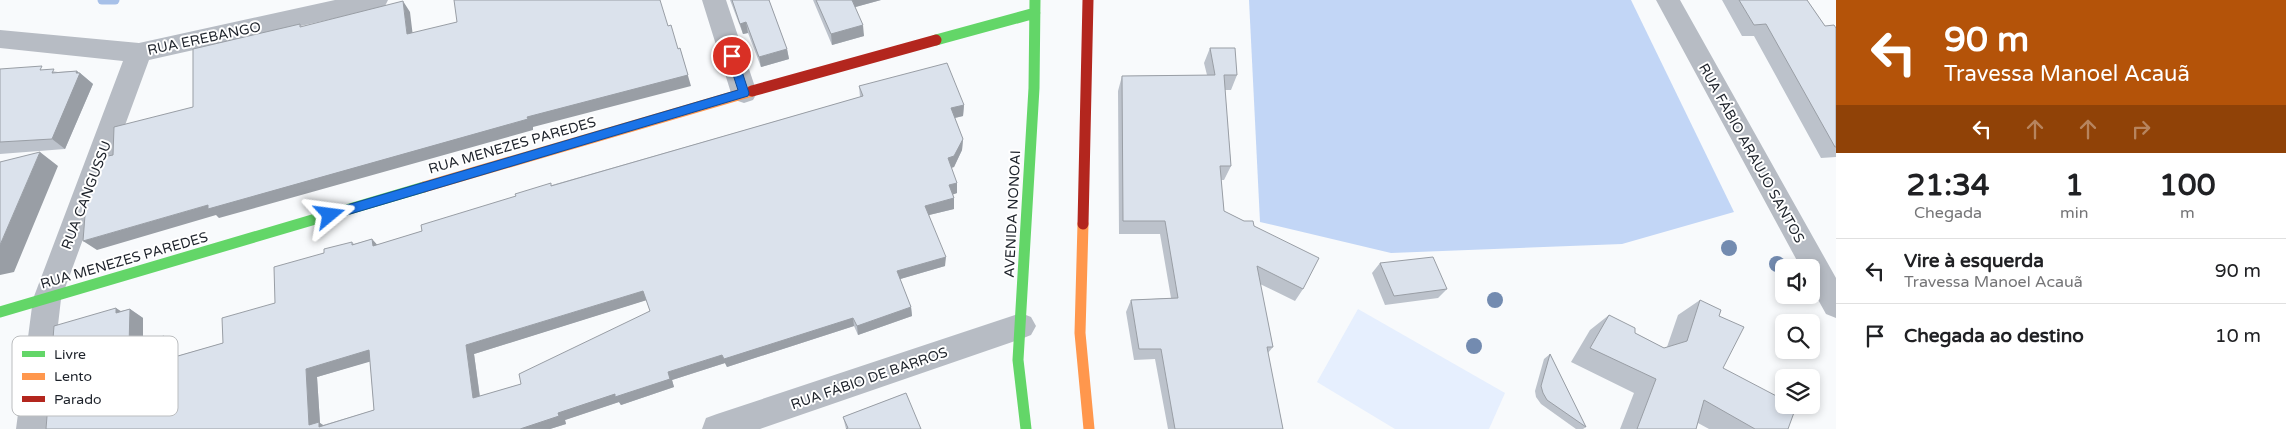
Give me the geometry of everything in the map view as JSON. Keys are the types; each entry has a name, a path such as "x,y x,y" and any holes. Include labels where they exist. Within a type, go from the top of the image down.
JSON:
{"street":[{"name":"RUA EREBANGO","path":"0,39 139,53 376,0"},
{"path":"714,0 744,93"},
{"name":"AVENIDA NONOAI","path":"1026,429 1018,360 1034,88 1036,0"},
{"path":"1088,0 1080,333 1089,429"},
{"name":"RUA FÁBIO ARAUJO SANTOS","path":"1668,0 1836,305"},
{"name":"RUA MENEZES PAREDES","path":"0,312 744,93 1035,13"},
{"name":"RUA CANGUSSU","path":"42,336 47,299 139,53"},
{"name":"RUA FÁBIO DE BARROS","path":"717,429 1021,326"},
{"name":"RUA CANGUSSU","path":"30,429 32,416"}],"shaded area":[{"path":"1249,0 1631,0 1734,212 1622,244 1391,253 1260,222"},
{"path":"1358,309 1505,393 1489,429 1395,429 1317,382"}],"building":[{"path":"454,0 660,0 668,26 671,25 678,49 680,48 688,75 527,117 528,119 208,209 208,205 83,241 86,202 103,157 113,155 114,127 193,107 193,49 300,24 300,27 403,1 407,34 457,22"},
{"path":"732,0 769,0 787,49 759,57 746,22 740,24"},
{"path":"816,0 852,0 863,25 831,34"},
{"path":"1739,0 1807,0 1825,26 1834,25 1836,28 1836,147 1766,24 1754,25"},
{"path":"1210,48 1235,48 1237,75 1224,75 1231,166 1220,166 1224,211 1244,221 1253,221 1254,226 1319,258 1303,289 1257,266 1273,347 1267,347 1283,429 1175,429 1161,349 1139,349 1131,300 1178,298 1165,221 1123,221 1122,76 1215,75"},
{"path":"947,63 964,105 951,108 963,139 954,156 948,158 957,183 949,185 954,198 925,206 946,257 897,271 911,307 857,326 853,318 724,359 722,355 668,372 670,379 615,397 615,394 558,413 559,416 520,429 46,429 47,416 178,416 178,356 223,343 222,318 275,303 274,267 324,253 324,249 352,242 352,245 372,239 373,246 422,231 421,225 516,196 515,194 551,183 551,186 863,96 859,86","holes":["643,291 650,311 519,374 521,384 473,398 466,345","369,350 374,410 319,427 319,422 309,425 306,369"]},
{"path":"42,66 40,70 54,69 52,73 77,71 76,73 80,73 52,139 0,142 0,69"},
{"path":"40,152 0,245 0,162"},
{"path":"1433,257 1447,289 1394,296 1380,263"},
{"path":"1700,300 1721,310 1719,316 1744,327 1723,368 1775,395 1775,414 1793,414 1788,429 1755,429 1704,400 1696,429 1637,429 1656,379 1590,348 1609,315 1635,328 1635,333 1664,348 1687,341"},
{"path":"116,308 116,313 130,309 129,336 53,336 54,326"},
{"path":"1550,354 1586,427 1547,400 1543,393 1541,386"},
{"path":"906,393 921,429 846,429 848,428 843,417"}],"waterway":[{"path":"102,0 115,0"}],"traffic: fast":[{"path":"1026,429 1018,360 1034,88 1035,0"},
{"path":"936,40 1035,13"},
{"path":"0,312 424,187"}],"traffic: slow":[{"path":"424,187 752,91"},
{"path":"1083,224 1080,333 1089,429"}],"traffic: jam":[{"path":"1083,224 1088,0"},
{"path":"752,91 936,40"}],"route":[{"path":"330,215 744,93 732,56"}]}
